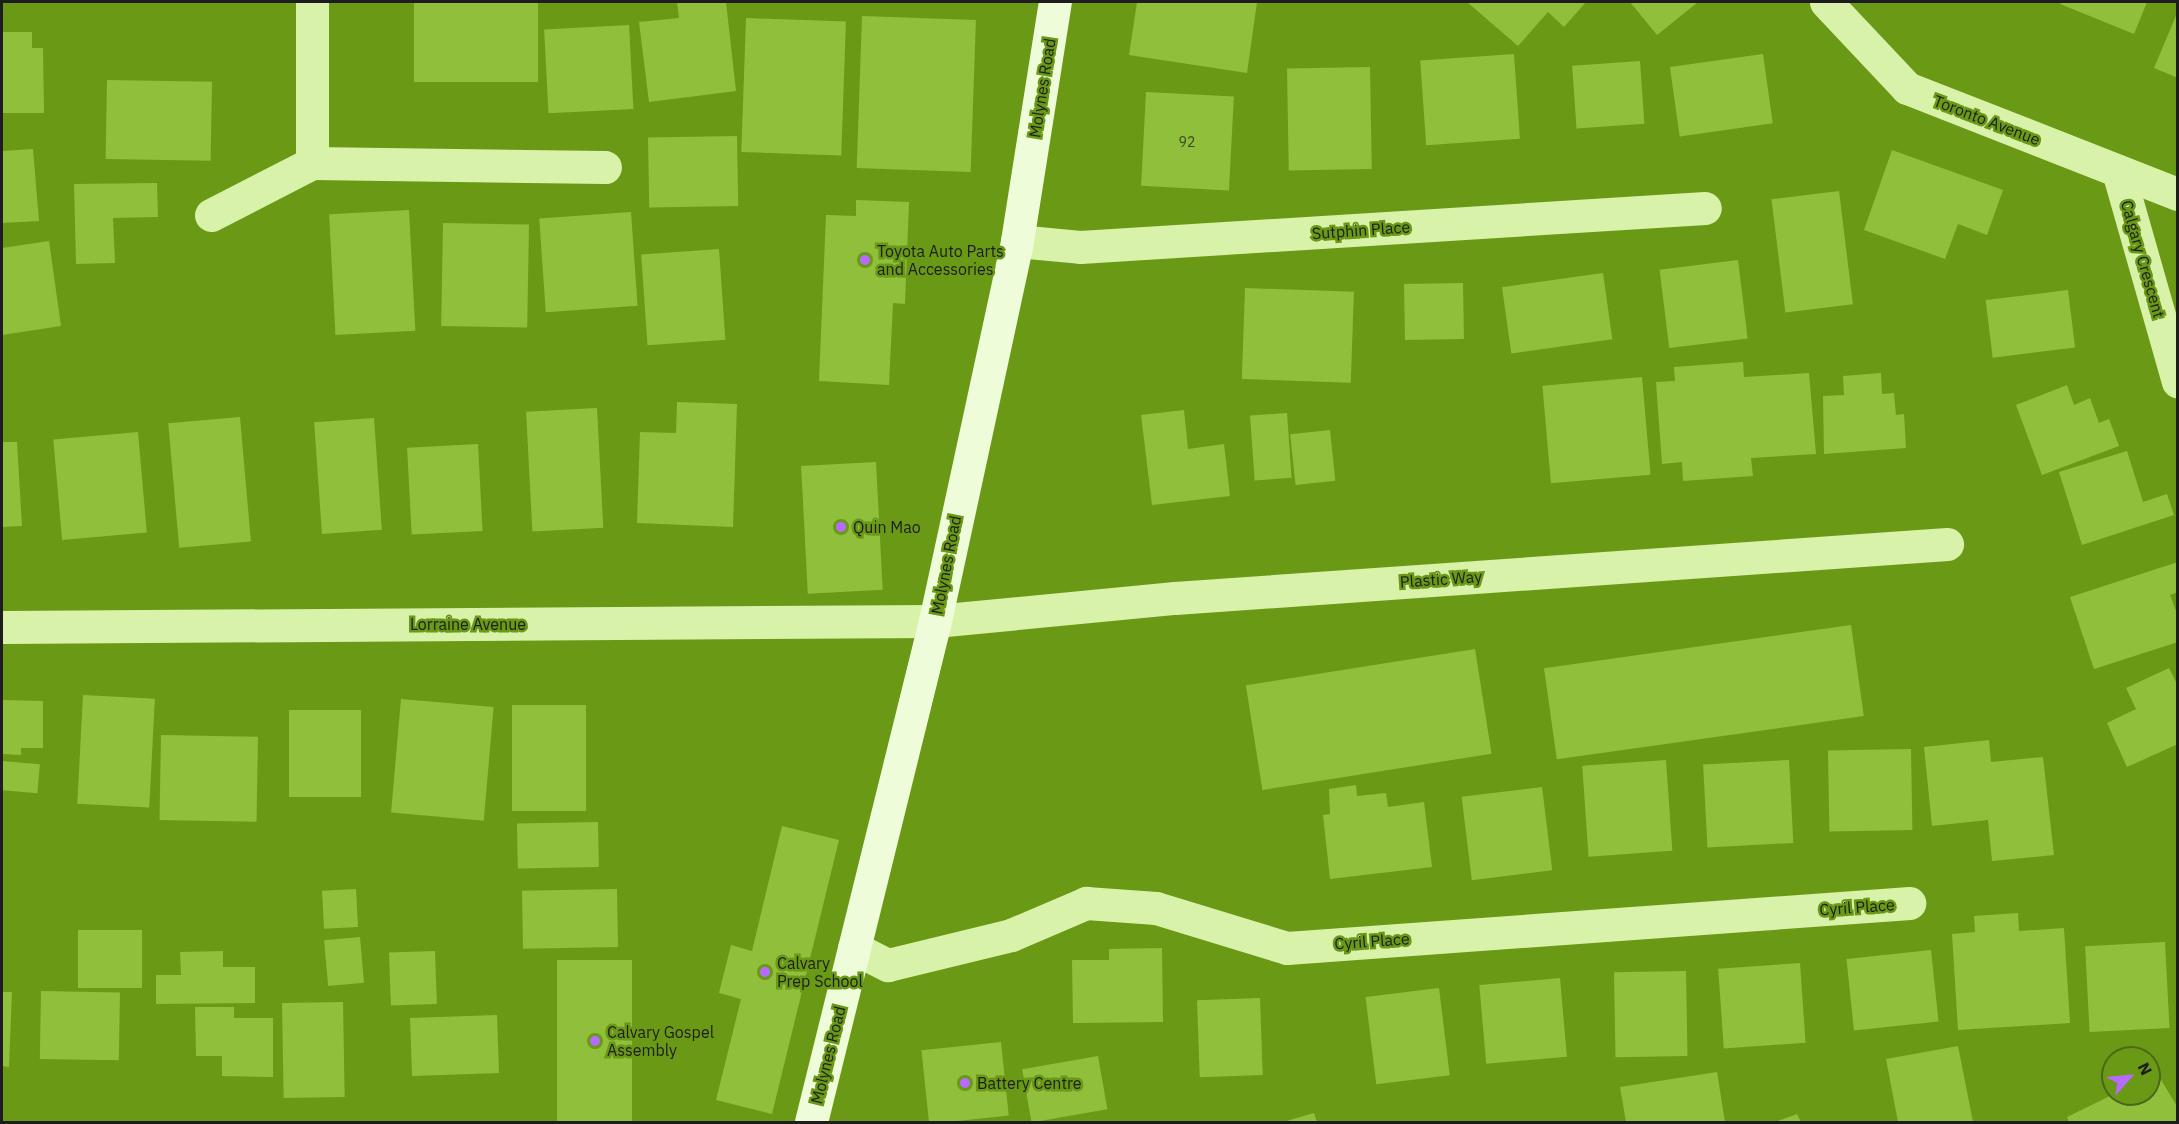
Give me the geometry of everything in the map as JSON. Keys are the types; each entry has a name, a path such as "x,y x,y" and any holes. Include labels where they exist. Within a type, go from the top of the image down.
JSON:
{"main road":[{"name":"Molynes Road","path":"811,1122 935,621 1017,241 1055,2"}],"street":[{"path":"312,2 312,163"},
{"name":"Toronto Avenue","path":"1827,2 1907,88 2178,194"},
{"path":"211,215 312,163 605,167"},
{"name":"Calgary Crescent","path":"2118,171 2178,382"},
{"name":"Sutphin Place","path":"1017,241 1080,248 1705,208"},
{"name":"Plastic Way","path":"935,621 1175,598 1947,544"},
{"name":"Lorraine Avenue","path":"2,627 935,621"},
{"name":"Cyril Place","path":"854,948 888,965 1011,935 1086,903 1156,908 1287,948 1910,903"}],"building":[{"path":"414,2 538,2 538,82 414,82"},
{"path":"677,2 726,2 736,91 649,102 639,22 679,18"},
{"path":"1137,2 1257,2 1247,73 1129,55"},
{"path":"1467,2 1586,2 1564,27 1548,12 1518,46"},
{"path":"1630,2 1698,2 1657,35"},
{"path":"2062,2 2147,2 2134,34 2060,4"},
{"path":"2178,11 2178,78 2154,68"},
{"path":"862,16 976,20 971,172 857,168"},
{"path":"746,18 846,21 841,155 741,152"},
{"path":"629,25 633,109 549,113 544,29"},
{"path":"2,32 32,32 32,48 43,48 44,113 2,113"},
{"path":"1514,54 1520,139 1426,145 1420,61"},
{"path":"1763,54 1773,123 1680,136 1670,67"},
{"path":"1640,61 1644,124 1577,129 1572,66"},
{"path":"1370,67 1372,169 1289,170 1287,68"},
{"path":"107,80 212,82 211,161 106,159"},
{"path":"1146,92 1234,97 1229,190 1141,186"},
{"path":"737,136 738,206 649,208 648,138"},
{"path":"33,149 39,221 2,223 2,151"},
{"path":"1892,150 2003,190 1987,235 1958,224 1945,259 1864,230"},
{"path":"157,183 158,217 113,218 115,263 76,264 74,184"},
{"path":"1839,191 1853,304 1785,312 1772,199"},
{"name":"Toyota Auto Parts and Accessories","path":"856,200 909,202 905,304 893,303 889,385 819,381 826,215 856,216"},
{"path":"409,210 415,331 335,335 329,214"},
{"path":"631,212 638,306 546,312 539,218"},
{"path":"443,223 529,225 527,327 441,326"},
{"path":"49,241 61,326 2,335 2,248"},
{"path":"719,249 725,340 648,345 641,254"},
{"path":"1738,260 1748,338 1669,348 1660,270"},
{"path":"1603,273 1612,339 1511,354 1502,287"},
{"path":"1463,283 1464,339 1405,340 1404,284"},
{"path":"1245,288 1354,292 1351,383 1242,379"},
{"path":"2068,290 2075,348 1993,358 1986,300"},
{"path":"1743,362 1744,377 1809,373 1816,454 1751,458 1753,476 1683,481 1682,462 1662,464 1656,382 1675,381 1674,367"},
{"path":"1881,373 1882,394 1894,393 1896,415 1904,414 1906,448 1824,454 1823,396 1844,395 1843,376"},
{"path":"1642,377 1651,475 1551,483 1542,386"},
{"path":"2067,385 2074,405 2090,398 2099,423 2109,419 2119,446 2042,475 2016,405"},
{"path":"677,402 737,404 733,527 637,523 640,432 676,433"},
{"path":"597,408 603,528 532,532 526,412"},
{"path":"1184,410 1188,449 1224,444 1230,496 1152,505 1141,415"},
{"path":"1287,413 1292,478 1255,480 1250,416"},
{"path":"240,417 251,542 179,548 168,423"},
{"path":"374,418 382,530 322,534 314,422"},
{"path":"1330,430 1335,481 1296,485 1290,434"},
{"path":"138,432 147,533 62,540 53,439"},
{"path":"2,442 17,442 22,526 2,527"},
{"path":"478,444 483,531 412,535 407,448"},
{"path":"2127,451 2143,502 2167,494 2174,515 2082,545 2059,472"},
{"name":"Quin Mao","path":"876,462 883,590 808,594 801,466"},
{"path":"2178,562 2178,592 2170,595 2178,616 2178,642 2094,669 2070,597"},
{"path":"1851,625 1864,716 1557,759 1544,668"},
{"path":"1475,649 1492,754 1262,790 1246,685"},
{"path":"2169,668 2178,686 2178,744 2127,767 2107,723 2136,709 2126,688"},
{"path":"83,695 155,699 149,808 77,804"},
{"path":"401,699 494,707 484,821 391,813"},
{"path":"2,700 43,701 43,748 21,748 21,755 2,754"},
{"path":"512,705 586,705 586,811 512,811"},
{"path":"289,710 361,710 361,797 289,797"},
{"path":"161,735 258,737 257,822 160,820"},
{"path":"1989,740 1991,762 2043,757 2054,855 1992,861 1988,820 1932,826 1924,747"},
{"path":"1911,749 1912,830 1829,831 1828,750"},
{"path":"1666,760 1672,851 1589,857 1582,766"},
{"path":"1789,760 1793,843 1707,847 1703,765"},
{"path":"2,761 40,764 37,793 2,790"},
{"path":"1356,785 1357,796 1386,793 1388,807 1424,802 1432,867 1330,879 1323,815 1330,814 1329,789"},
{"path":"1542,787 1552,870 1472,880 1462,797"},
{"path":"598,822 599,867 518,868 517,823"},
{"name":"Calvary Prep School","path":"782,826 839,840 772,1114 716,1100 741,999 719,993 731,945 752,951"},
{"path":"356,889 358,927 324,929 322,891"},
{"path":"617,889 618,947 523,949 522,891"},
{"path":"2018,913 2019,931 2064,928 2070,1023 1958,1030 1952,934 1975,932 1974,916"},
{"path":"78,930 142,930 142,988 78,988"},
{"path":"360,937 364,983 328,986 324,940"},
{"path":"2165,942 2170,1028 2090,1032 2085,946"},
{"path":"1162,948 1163,1022 1073,1023 1072,960 1109,960 1109,949"},
{"path":"1931,950 1939,1022 1854,1030 1846,959"},
{"path":"223,951 223,967 255,967 255,1003 156,1004 156,975 181,975 180,952"},
{"path":"435,951 437,1004 391,1006 389,953"},
{"name":"Calvary Gospel Assembly","path":"557,960 632,960 632,1122 557,1122"},
{"path":"1800,963 1806,1043 1724,1049 1718,969"},
{"path":"1686,971 1687,1056 1615,1057 1614,972"},
{"path":"1560,978 1567,1057 1486,1064 1479,985"},
{"path":"1439,988 1450,1075 1376,1084 1366,997"},
{"path":"41,991 120,992 119,1060 40,1059"},
{"path":"2,992 12,992 9,1067 2,1066"},
{"path":"1260,998 1263,1075 1200,1077 1197,1000"},
{"path":"343,1002 345,1097 284,1098 282,1003"},
{"path":"195,1007 234,1007 234,1018 273,1018 273,1077 222,1076 222,1056 196,1056"},
{"path":"497,1015 499,1073 412,1076 410,1018"},
{"name":"Battery Centre","path":"1001,1042 1009,1116 929,1122 921,1050"},
{"path":"1958,1046 1973,1122 1898,1122 1886,1059"},
{"path":"1098,1056 1107,1109 1031,1122 1022,1069"},
{"path":"1717,1072 1725,1122 1626,1122 1620,1087"},
{"path":"2161,1080 2178,1108 2178,1122 2069,1122 2067,1117 2101,1100 2101,1106 2161,1106"},
{"path":"1314,1113 1317,1122 1283,1122"},
{"path":"1797,1114 1801,1122 1775,1122"}],"place":[{"name":"Toyota Auto Parts and Accessories","path":"865,260"},
{"name":"Quin Mao","path":"841,527"},
{"name":"Calvary Prep School","path":"765,972"},
{"name":"Calvary Gospel Assembly","path":"595,1041"},
{"name":"Battery Centre","path":"965,1083"}]}
